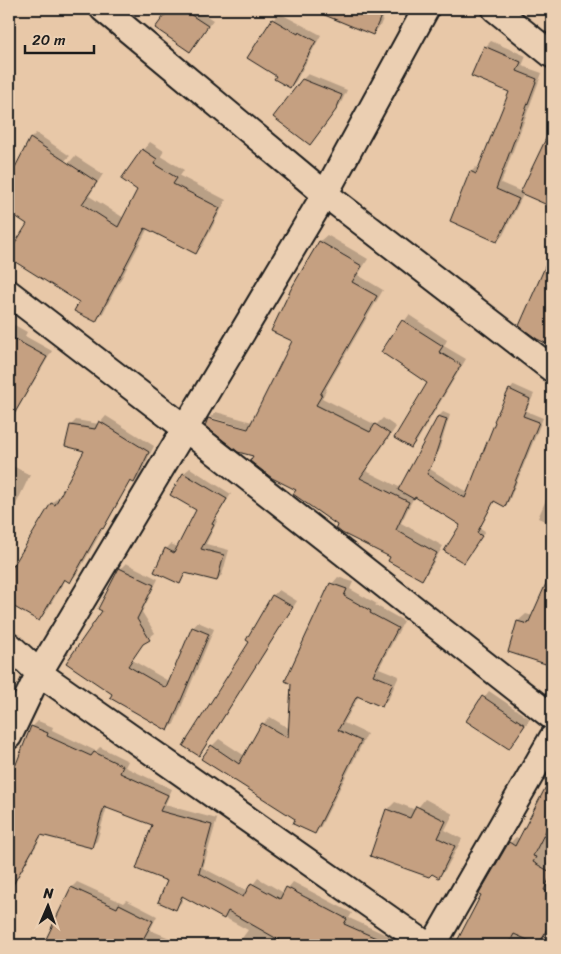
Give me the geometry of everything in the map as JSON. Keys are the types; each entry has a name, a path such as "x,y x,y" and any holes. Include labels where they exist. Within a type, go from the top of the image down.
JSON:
{"street":[{"path":"103,9 326,194 552,369"},
{"path":"9,736 39,673 326,194 426,9"},
{"path":"495,9 552,55"},
{"path":"9,293 186,429 552,717"},
{"path":"9,645 39,673 427,945"},
{"path":"433,945 552,738"}],"building":[{"path":"169,9 182,9 208,26 190,52 155,28"},
{"path":"310,9 384,9 373,35"},
{"path":"272,19 298,34 299,32 316,41 290,88 274,79 276,76 247,58"},
{"path":"484,46 521,62 517,71 537,79 496,189 519,199 497,242 450,221 470,171 476,174 509,92 471,76"},
{"path":"302,79 342,95 336,110 310,145 273,117"},
{"path":"552,126 552,207 520,193"},
{"path":"30,138 97,182 82,204 118,227 137,190 121,179 142,149 157,159 154,164 177,178 173,184 220,208 196,254 145,228 96,322 74,311 79,302 9,258 9,253 27,224 9,212 9,179"},
{"path":"319,241 362,266 352,282 377,296 316,405 370,432 375,424 390,434 360,478 409,502 396,530 437,553 422,580 388,561 390,557 342,533 336,528 337,525 293,494 296,490 272,478 250,461 253,456 238,452 205,426 208,418 248,429 292,341 271,331 291,289"},
{"path":"552,251 552,346 537,339 519,326"},
{"path":"402,320 443,346 439,352 461,365 411,448 394,438 427,383 381,352"},
{"path":"9,336 47,357 9,423"},
{"path":"509,389 530,399 523,416 539,422 505,507 494,501 477,533 482,536 464,563 444,551 460,525 415,497 414,499 398,490 438,416 447,419 433,462 427,474 465,498 494,421"},
{"path":"99,421 149,452 134,483 130,481 70,583 64,579 39,621 9,604 9,573 51,503 55,505 84,451 65,446 70,425 95,429"},
{"path":"183,473 227,499 212,524 214,525 201,549 224,555 217,581 185,573 180,584 154,572 165,548 174,553 196,510 170,495"},
{"path":"119,568 154,585 137,619 150,640 143,644 128,666 166,688 192,627 209,634 168,731 110,698 112,694 66,663 102,611 98,609"},
{"path":"552,570 552,666 508,652 517,621 528,624"},
{"path":"330,583 347,589 344,596 398,628 373,675 393,683 382,707 357,696 338,730 361,741 315,834 293,824 295,819 201,759 211,745 239,764 262,723 288,738 291,684 285,681"},
{"path":"272,595 293,607 199,756 183,746 249,642 246,640"},
{"path":"482,696 525,725 509,749 466,721"},
{"path":"31,726 48,733 47,736 91,756 94,752 123,766 120,773 168,795 160,811 212,825 199,873 243,897 251,883 280,899 286,887 347,919 344,924 392,945 277,945 279,940 228,911 224,919 182,896 176,910 158,902 167,881 136,869 152,825 104,807 92,848 41,835 9,892 9,782"},
{"path":"552,775 552,819 533,856 536,857 533,862 552,873 544,890 552,894 552,918 539,945 514,934 508,945 455,945 481,895 479,894 509,842 515,846"},
{"path":"416,806 446,821 438,838 455,846 439,878 432,874 429,877 370,856 386,809 410,818"},
{"path":"71,887 117,908 119,904 153,921 140,945 61,945 46,939"}]}
